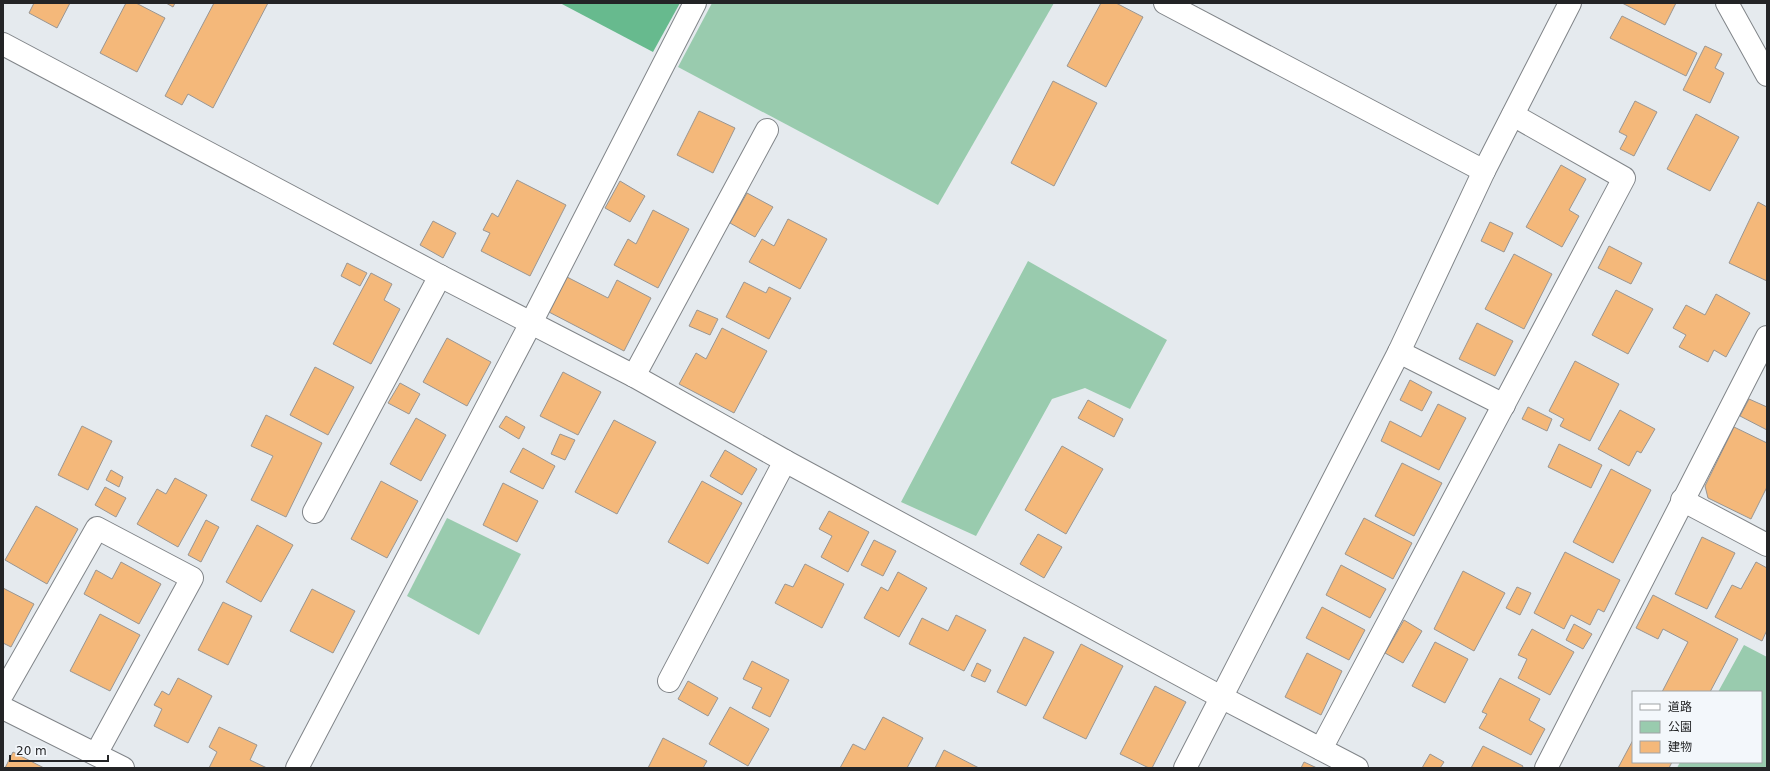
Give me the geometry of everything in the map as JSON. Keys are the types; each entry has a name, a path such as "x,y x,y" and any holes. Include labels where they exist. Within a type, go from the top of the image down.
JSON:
{"street":[{"path":"297,768 530,323 695,3"},
{"path":"1165,3 1484,171"},
{"path":"1185,768 1399,352 1484,171 1570,3"},
{"path":"1727,3 1767,75"},
{"path":"3,44 440,276 634,376 785,461 1221,697 1357,768"},
{"path":"1322,750 1624,178 1513,115"},
{"path":"634,376 767,130"},
{"path":"314,512 440,276"},
{"path":"1546,768 1682,500 1767,337"},
{"path":"1399,352 1504,405"},
{"path":"669,681 785,461"},
{"path":"1682,500 1767,545"},
{"path":"3,693 97,528 192,578 96,754"},
{"path":"3,708 123,768"}],"green space":[{"path":"560,3 680,3 653,52"},
{"path":"712,3 1054,3 938,205 678,67"},
{"path":"1028,261 1167,340 1130,409 1085,388 1052,399 976,536 901,502"},
{"path":"447,518 521,554 479,635 407,596"},
{"path":"1744,645 1767,657 1767,768 1677,768 1680,763 1762,763 1762,691 1719,691"}],"building":[{"path":"34,3 70,3 57,28 29,13"},
{"path":"126,3 136,3 165,18 137,72 100,53"},
{"path":"166,3 175,3 173,7"},
{"path":"214,3 268,3 213,108 188,94 182,105 165,96"},
{"path":"1101,3 1116,3 1143,17 1106,87 1067,66"},
{"path":"1622,3 1676,3 1665,25"},
{"path":"1622,16 1697,53 1686,76 1610,38"},
{"path":"1705,46 1722,54 1715,68 1724,73 1710,103 1683,90"},
{"path":"1053,81 1097,103 1054,186 1011,163"},
{"path":"1635,101 1657,112 1634,156 1620,149 1627,136 1619,132"},
{"path":"699,111 735,128 713,173 677,155"},
{"path":"1696,114 1739,137 1710,191 1667,169"},
{"path":"1561,165 1586,179 1569,210 1579,216 1562,247 1526,227"},
{"path":"517,180 566,205 530,276 481,251 490,233 483,230 492,213 498,217"},
{"path":"620,181 645,196 630,222 605,208"},
{"path":"747,193 773,207 755,237 730,223"},
{"path":"1758,202 1767,207 1767,281 1729,263"},
{"path":"653,210 689,229 658,288 614,265 628,239 636,244"},
{"path":"788,219 827,239 800,289 749,262 762,239 774,246"},
{"path":"433,221 456,233 443,258 420,245"},
{"path":"1490,222 1513,233 1504,252 1481,241"},
{"path":"1609,246 1642,263 1631,284 1598,268"},
{"path":"1514,254 1552,274 1524,329 1485,309"},
{"path":"347,263 367,273 360,286 341,276"},
{"path":"371,273 392,284 384,300 400,309 371,364 333,344"},
{"path":"565,276 608,298 617,280 651,298 624,351 547,311"},
{"path":"744,282 766,293 769,287 791,298 769,339 726,317"},
{"path":"1616,290 1653,309 1628,354 1592,335"},
{"path":"1716,294 1750,313 1726,357 1714,350 1708,362 1679,347 1686,335 1673,328 1686,305 1705,315"},
{"path":"697,310 718,319 710,335 689,326"},
{"path":"1477,323 1513,341 1495,376 1459,359"},
{"path":"722,328 767,351 734,413 679,384 696,353 706,359"},
{"path":"447,338 491,362 467,406 423,382"},
{"path":"1575,361 1619,384 1590,441 1560,426 1564,419 1549,411"},
{"path":"315,367 354,387 328,435 290,415"},
{"path":"563,372 601,392 578,435 540,416"},
{"path":"1410,380 1432,392 1422,411 1400,400"},
{"path":"400,383 420,394 409,414 388,403"},
{"path":"1749,399 1767,407 1767,430 1740,416"},
{"path":"1088,400 1123,419 1114,437 1078,418"},
{"path":"1438,404 1466,418 1439,470 1381,441 1390,421 1421,437"},
{"path":"1528,407 1552,419 1547,431 1522,419"},
{"path":"1620,410 1655,429 1641,453 1637,451 1629,466 1598,449"},
{"path":"266,415 322,443 286,517 251,500 273,456 251,446"},
{"path":"506,416 525,427 519,439 499,427"},
{"path":"416,418 446,435 421,481 390,464"},
{"path":"614,420 656,442 617,514 575,492"},
{"path":"82,426 112,441 88,490 58,475"},
{"path":"1734,427 1767,443 1767,487 1751,519 1708,498 1705,486"},
{"path":"560,434 575,440 565,460 551,454"},
{"path":"1559,444 1602,465 1591,488 1548,467"},
{"path":"1062,446 1103,469 1066,534 1025,510"},
{"path":"523,448 555,466 543,489 510,472"},
{"path":"725,450 757,469 742,495 710,476"},
{"path":"1402,463 1442,483 1414,536 1375,516"},
{"path":"1611,469 1651,490 1613,563 1573,542"},
{"path":"111,470 123,477 119,487 106,480"},
{"path":"175,478 207,495 178,547 137,524 157,489 166,494"},
{"path":"381,481 418,501 387,558 351,539"},
{"path":"702,481 742,503 708,564 668,542"},
{"path":"503,483 538,501 517,542 483,525"},
{"path":"105,487 126,498 116,517 95,505"},
{"path":"36,506 78,529 47,584 5,560"},
{"path":"829,511 869,532 848,572 821,557 832,536 819,529"},
{"path":"1364,518 1412,543 1393,579 1345,554"},
{"path":"206,520 219,527 201,562 188,555"},
{"path":"257,525 293,545 261,602 226,582"},
{"path":"1038,534 1062,547 1044,578 1020,564"},
{"path":"1702,537 1735,553 1707,609 1675,594"},
{"path":"874,540 896,551 883,576 861,565"},
{"path":"1565,552 1620,580 1604,612 1598,609 1590,625 1571,615 1564,629 1534,613"},
{"path":"121,562 161,584 139,624 84,594 96,570 112,579"},
{"path":"1756,562 1767,568 1767,630 1762,641 1715,617 1732,585 1741,589"},
{"path":"805,564 844,584 822,628 775,603 785,584 793,587"},
{"path":"1341,565 1386,589 1370,618 1326,595"},
{"path":"1463,571 1505,593 1474,651 1434,629"},
{"path":"898,572 927,588 899,637 864,618 881,587 888,591"},
{"path":"1517,587 1531,593 1520,615 1506,608"},
{"path":"3,588 34,604 11,647 3,643"},
{"path":"312,589 355,611 333,653 290,631"},
{"path":"1653,595 1738,639 1711,691 1663,691 1688,642 1663,629 1658,639 1636,628"},
{"path":"223,602 252,616 228,665 198,650"},
{"path":"1322,607 1365,630 1349,660 1306,638"},
{"path":"100,614 140,635 110,691 70,671"},
{"path":"956,615 986,630 964,671 909,644 922,618 948,631"},
{"path":"1404,620 1422,631 1403,663 1385,653"},
{"path":"1574,624 1592,634 1583,649 1566,640"},
{"path":"1532,629 1574,652 1550,695 1518,678 1527,659 1518,655"},
{"path":"1024,637 1054,652 1026,706 997,692"},
{"path":"1435,642 1468,659 1445,703 1412,686"},
{"path":"1081,644 1123,666 1086,739 1043,718"},
{"path":"1307,653 1342,671 1321,715 1285,697"},
{"path":"752,661 789,680 770,717 752,708 762,688 743,679"},
{"path":"977,663 991,670 985,682 971,676"},
{"path":"178,678 212,696 188,743 154,726 162,709 154,705 162,691 169,695"},
{"path":"1500,678 1540,699 1529,720 1545,729 1531,755 1479,728 1487,714 1482,712"},
{"path":"688,681 718,698 708,716 678,699"},
{"path":"1155,686 1186,702 1152,768 1149,768 1120,754"},
{"path":"730,707 769,729 748,766 709,744"},
{"path":"883,717 923,738 907,768 840,768 853,744 865,750"},
{"path":"219,727 257,745 250,760 267,768 209,768 217,752 209,747"},
{"path":"663,738 707,761 703,768 648,768"},
{"path":"1632,742 1632,763 1672,763 1669,768 1618,768"},
{"path":"1483,746 1523,766 1522,768 1471,768"},
{"path":"944,750 979,768 935,768"},
{"path":"13,752 44,768 5,768"},
{"path":"1430,754 1444,762 1440,768 1422,768"},
{"path":"1304,762 1317,768 1301,768"}]}
